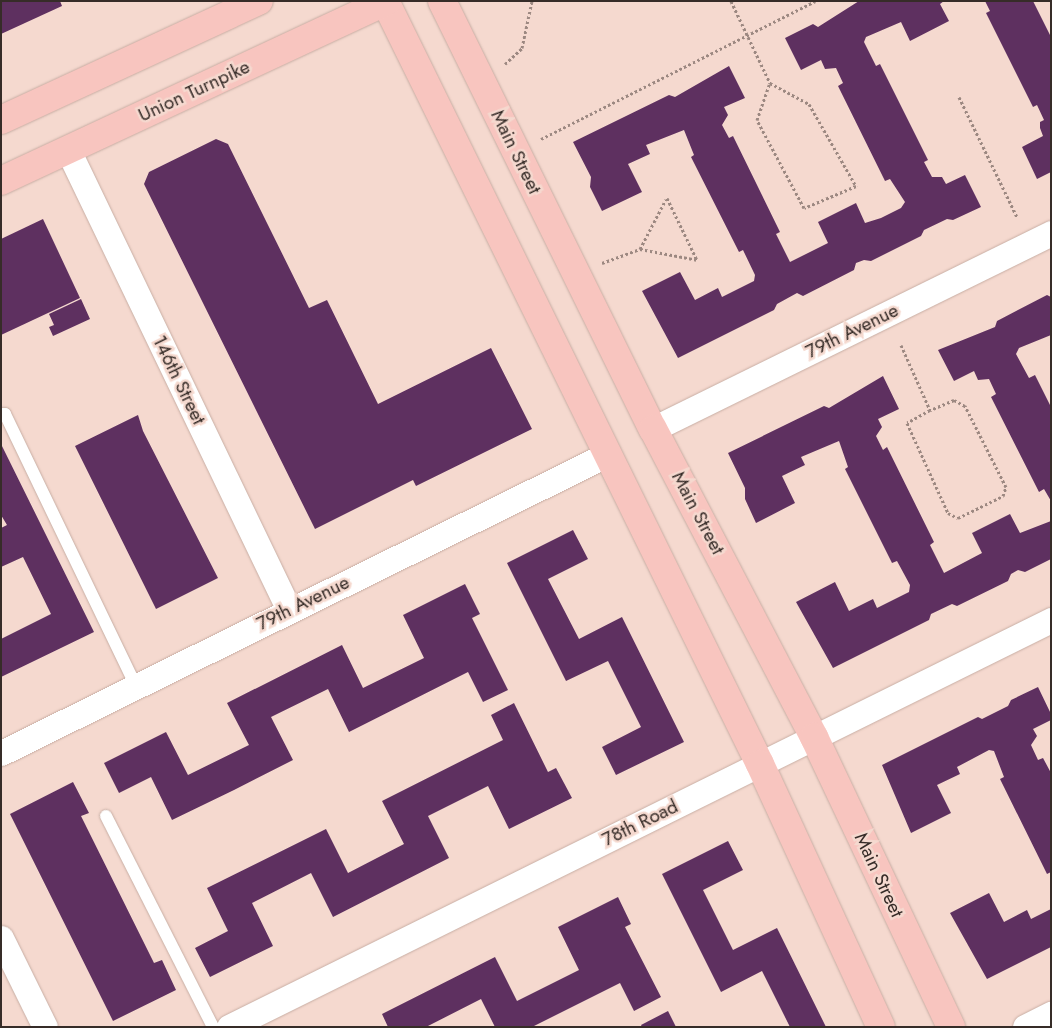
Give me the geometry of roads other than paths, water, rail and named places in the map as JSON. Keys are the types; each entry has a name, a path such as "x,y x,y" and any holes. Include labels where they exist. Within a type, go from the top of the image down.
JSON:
{"main road":[{"path":"1,120 259,1"},
{"name":"Main Street","path":"442,1 653,429 814,737 951,1027"},
{"path":"386,2 606,455 760,764 881,1027"},
{"name":"Union Turnpike","path":"1,181 386,2"}],"street":[{"name":"146th Street","path":"68,150 290,610"},
{"name":"79th Avenue","path":"653,429 1051,232"},
{"name":"79th Avenue","path":"1,753 606,455"},
{"name":"78th Road","path":"229,1027 1051,620"},
{"path":"1,938 45,1027"},
{"path":"1025,1027 1051,1014"}],"lane":[{"path":"1,414 5,414 136,686"},
{"path":"106,816 214,1027"}]}
